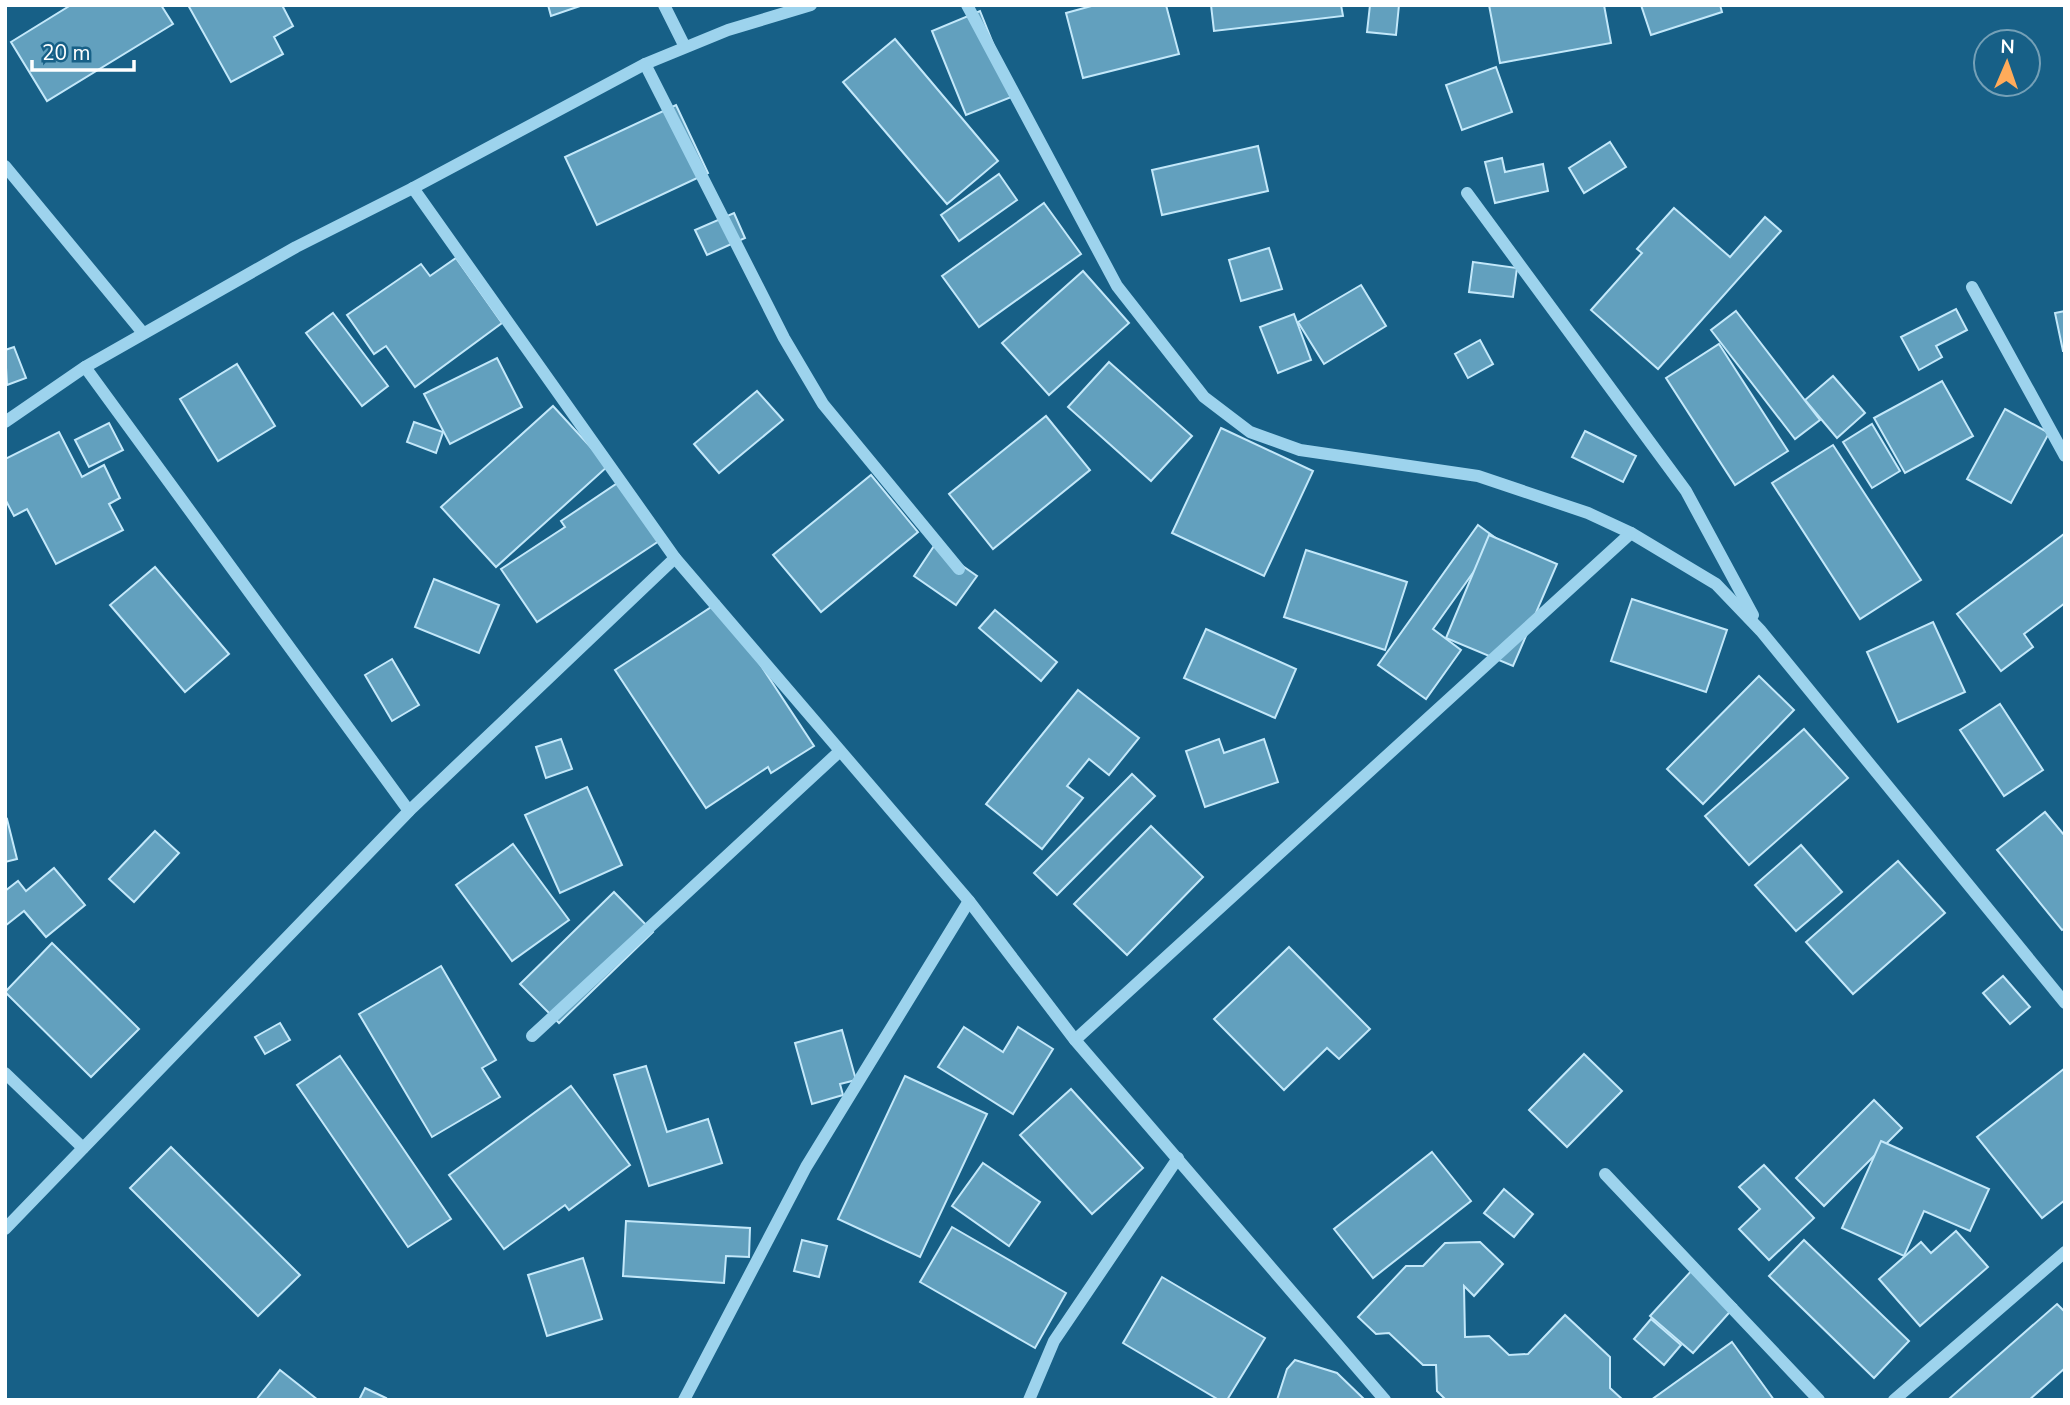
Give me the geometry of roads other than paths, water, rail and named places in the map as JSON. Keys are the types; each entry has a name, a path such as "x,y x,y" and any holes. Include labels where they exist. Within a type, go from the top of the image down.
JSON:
{"street":[{"path":"664,5 685,47"},
{"path":"5,422 85,367 296,247 645,64 728,30 811,5"},
{"path":"967,5 1117,286 1204,397 1250,432 1300,450 1478,476 1588,513 1631,533 1716,584 1761,631 2065,1003"},
{"path":"645,64 784,338 823,404 959,569"},
{"path":"5,166 143,333"},
{"path":"413,188 675,558 969,901 1075,1040 1385,1400"},
{"path":"1467,193 1686,491 1761,631"},
{"path":"1972,287 2065,456"},
{"path":"85,367 409,811"},
{"path":"1075,1040 1631,533"},
{"path":"5,1229 409,811 675,558"},
{"path":"532,1036 840,751"},
{"path":"684,1400 806,1167 969,901"},
{"path":"5,1073 83,1148"},
{"path":"1029,1400 1054,1341 1178,1158"},
{"path":"1605,1174 1819,1400"},
{"path":"1894,1400 2065,1252"}]}
